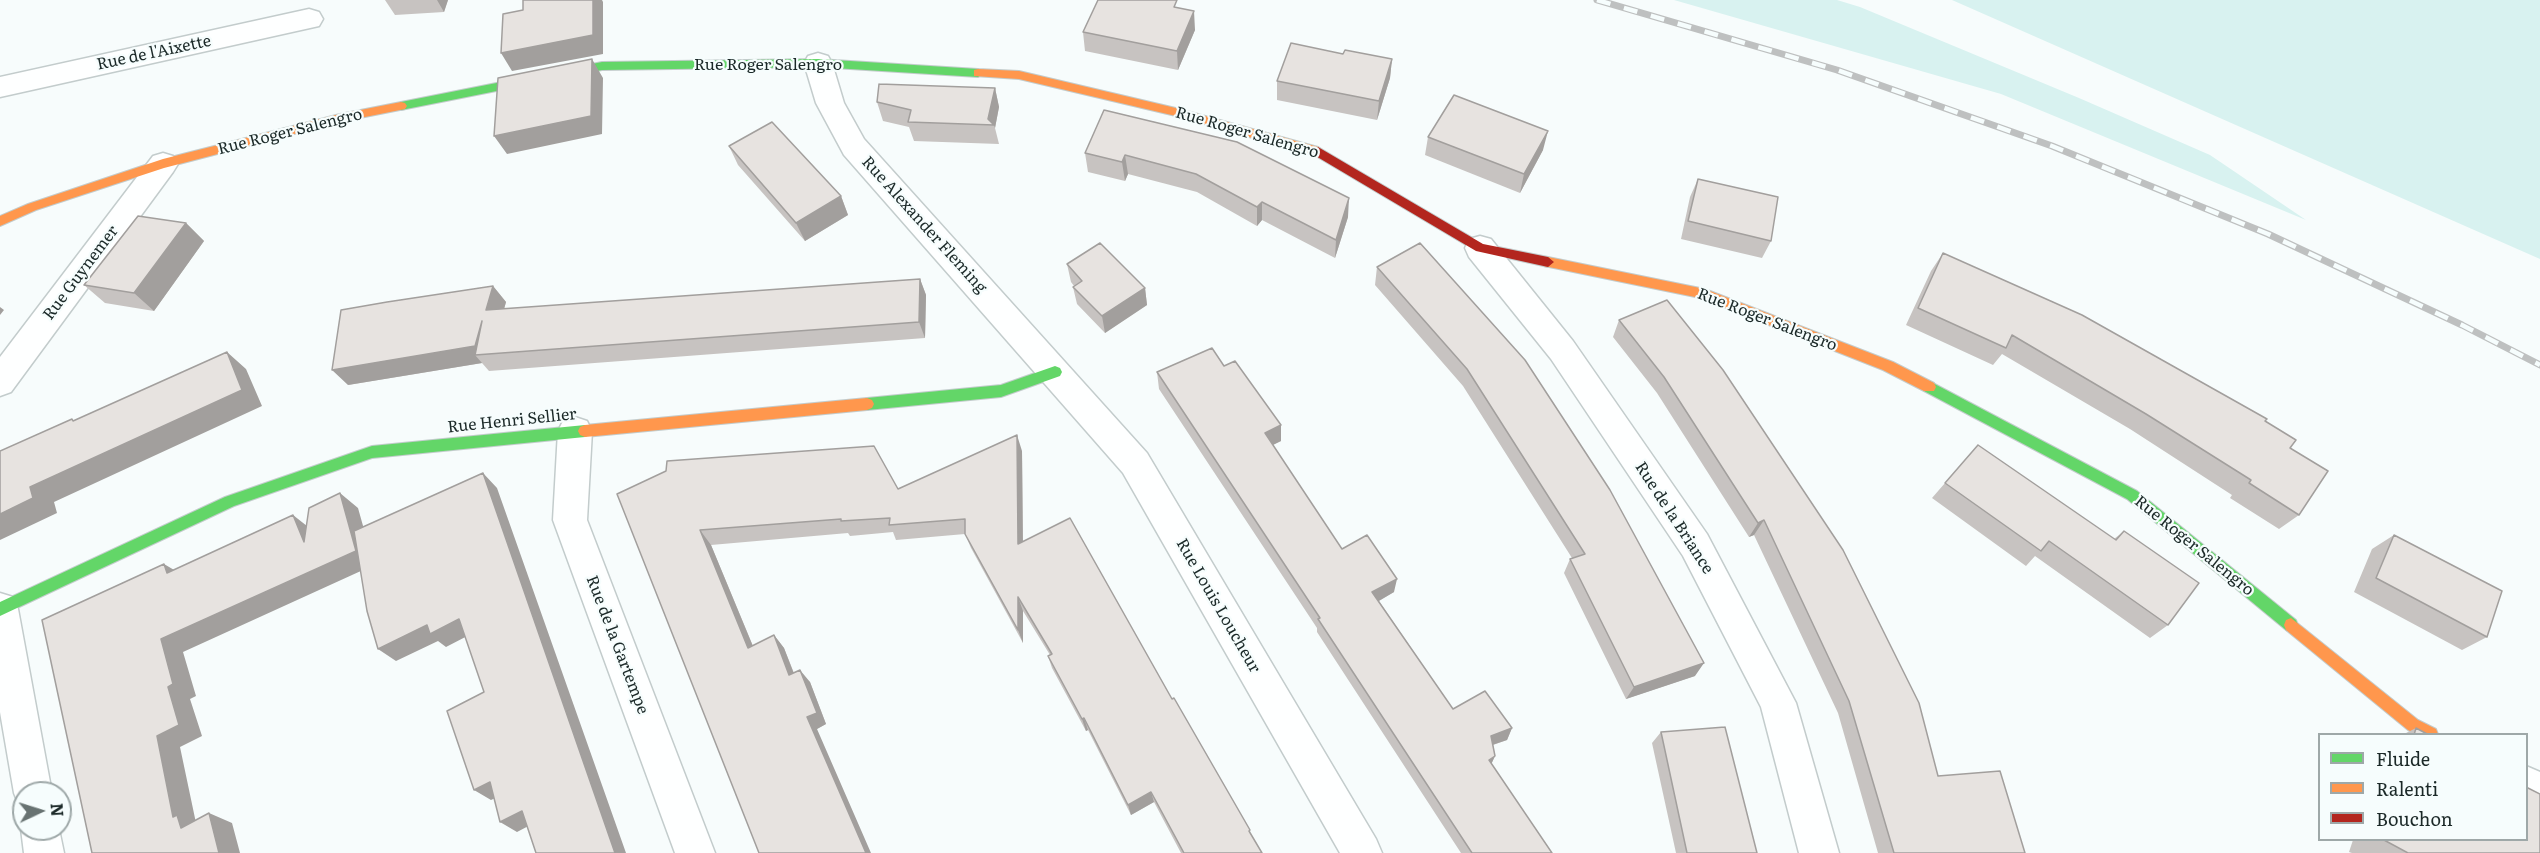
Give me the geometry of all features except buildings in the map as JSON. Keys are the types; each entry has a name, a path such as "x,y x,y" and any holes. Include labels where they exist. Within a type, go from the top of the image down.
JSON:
{"street":[{"name":"Rue de l'Aixette","path":"0,87 309,19"},
{"name":"Rue Roger Salengro","path":"0,221 32,207 163,164 340,118 602,66 818,63 1019,75 1202,119 1316,151 1480,248 1701,293 1888,366 2132,495 2413,725 2427,733"},
{"name":"Rue Alexander Fleming","path":"818,63 830,103 854,147 1055,372"},
{"name":"Rue Guynemer","path":"0,382 163,164"},
{"name":"Rue de la Briance","path":"1480,248 1562,350 1695,545 1778,703 1819,853"},
{"name":"Rue Henri Sellier","path":"0,609 230,501 372,452 1000,391 1055,372"},
{"name":"Rue Louis Loucheur","path":"1055,372 1135,463 1362,853"},
{"name":"Rue de la Gartempe","path":"575,431 570,520 695,853"},
{"path":"0,609 31,781"}],"shaded area":[{"path":"1674,0 1837,0 1860,7 2210,155 2306,220 2001,94"},
{"path":"1952,0 2540,0 2540,259"}],"railway":[{"path":"1597,0 1837,70 2052,146 2268,234 2462,325 2540,365"}],"traffic: fast":[{"path":"401,106 602,66 818,63 978,73"},
{"path":"867,404 1001,391 1055,372"},
{"path":"1929,387 2132,495 2291,625"},
{"path":"0,609 230,501 372,452 585,431"}],"traffic: slow":[{"path":"978,73 1019,75 1180,113 1318,152"},
{"path":"0,221 32,207 163,164 340,118 401,106"},
{"path":"1548,262 1701,293 1888,366 1929,387"},
{"path":"585,431 867,404"},
{"path":"2291,625 2413,725 2429,733"}],"traffic: jam":[{"path":"1318,152 1480,248 1548,262"}]}
